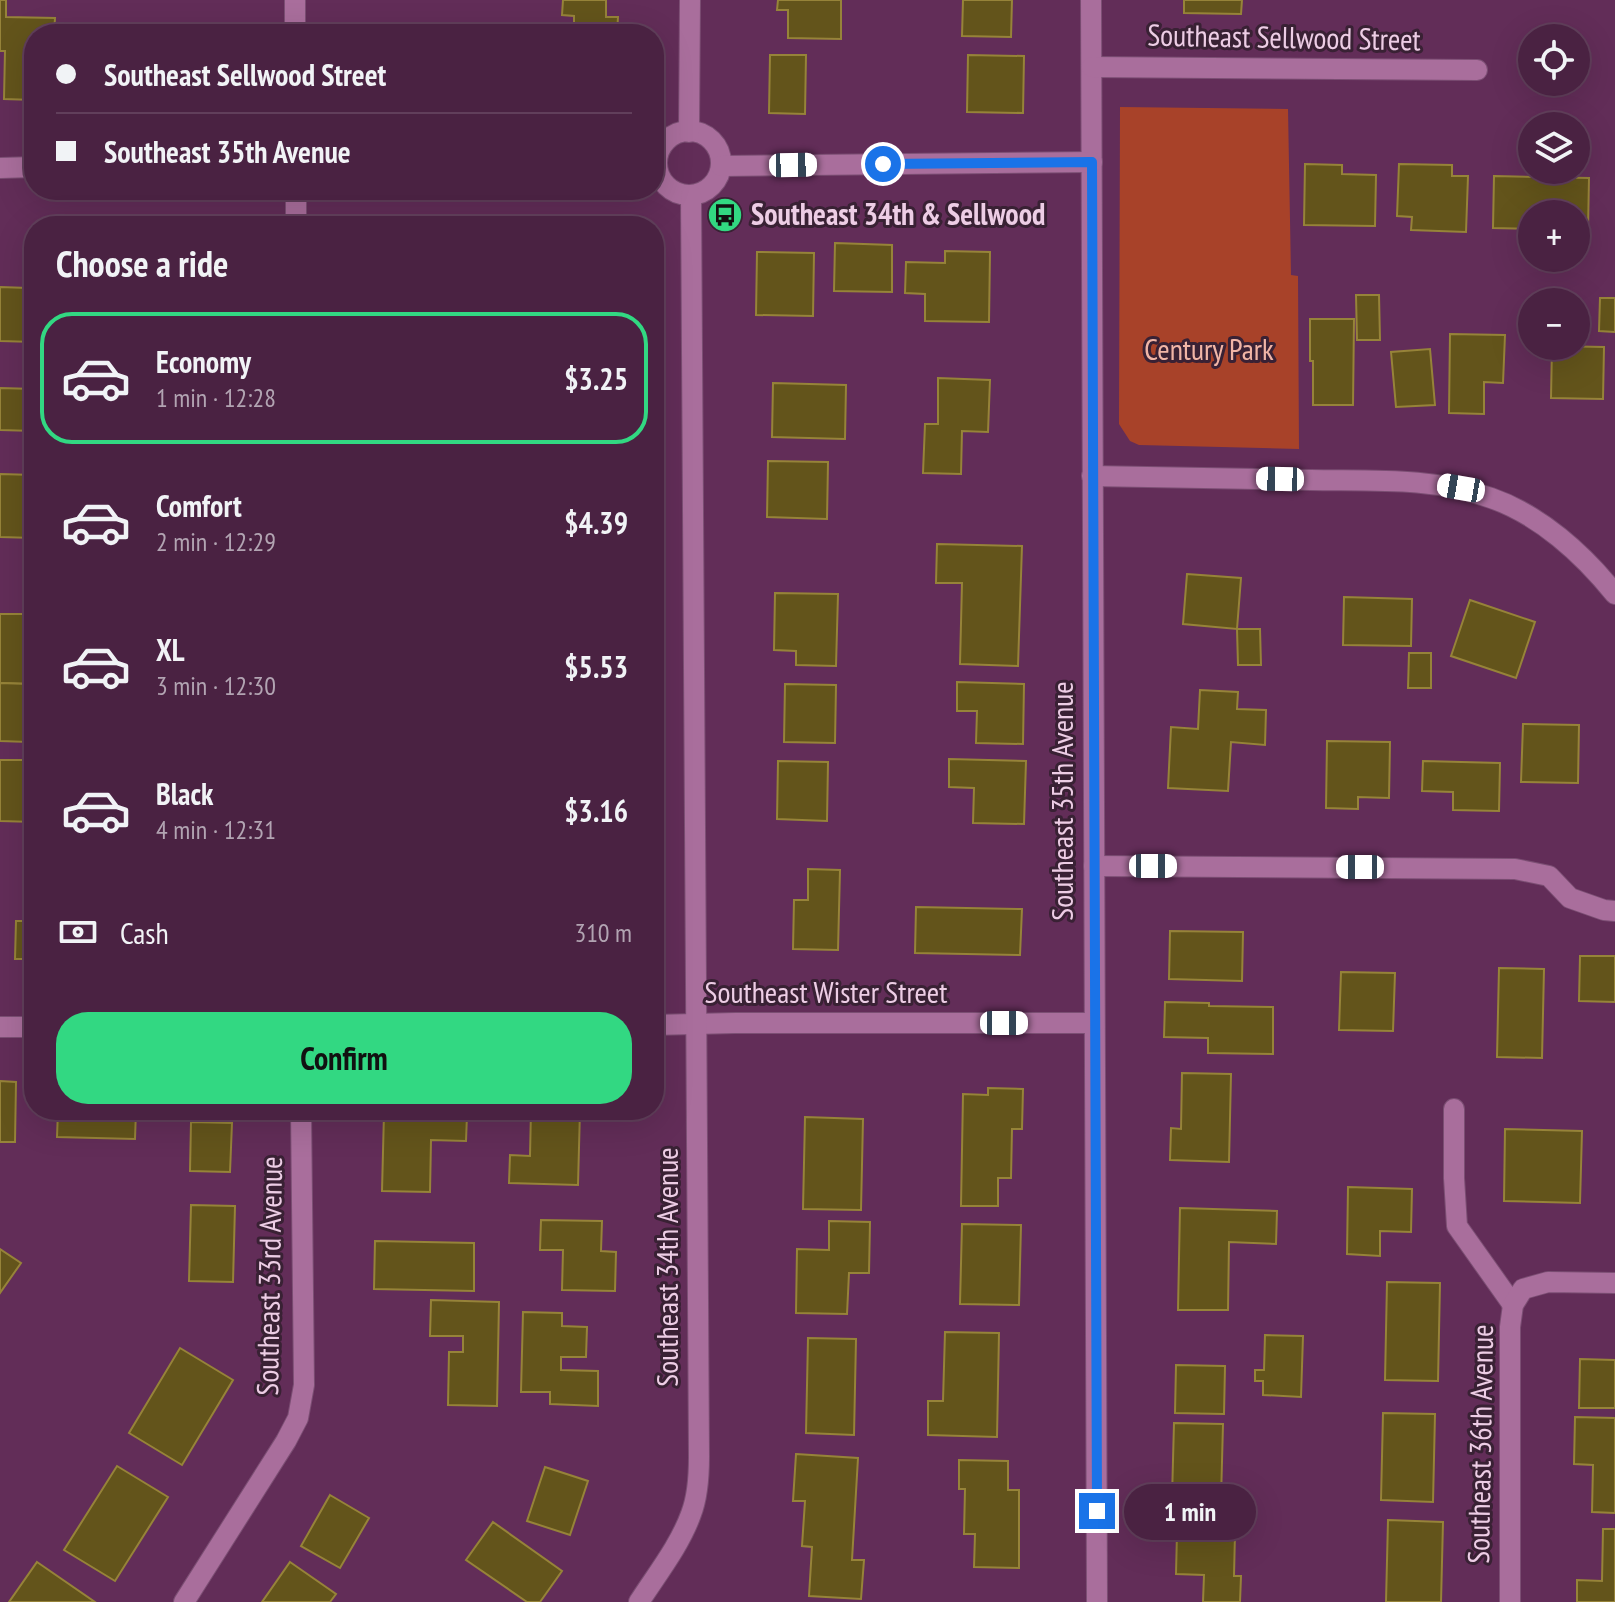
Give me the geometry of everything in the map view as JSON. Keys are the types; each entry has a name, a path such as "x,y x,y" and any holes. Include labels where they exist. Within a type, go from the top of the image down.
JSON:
{"street":[{"path":"295,0 295,24"},
{"path":"689,132 690,0"},
{"name":"Southeast 35th Avenue","path":"1091,0 1097,1602"},
{"name":"Southeast Sellwood Street","path":"1092,67 1477,70"},
{"path":"664,145 675,135 689,132 701,134 712,141 719,152 721,166 712,186 699,194 678,193 664,182"},
{"path":"721,166 1092,162"},
{"path":"0,168 24,167"},
{"name":"Southeast 34th Avenue","path":"639,1602 687,1524 698,1487 691,195"},
{"path":"1092,476 1375,481 1461,488 1494,499 1539,523 1565,542 1615,594"},
{"path":"1094,866 1515,869 1549,876 1570,898 1615,911"},
{"name":"Southeast Wister Street","path":"664,1025 1094,1023"},
{"path":"0,1027 24,1027"},
{"path":"1454,1109 1457,1226 1518,1297 1548,1282 1615,1283"},
{"name":"Southeast 33rd Avenue","path":"184,1602 298,1418 304,1385 301,1120"},
{"name":"Southeast 36th Avenue","path":"1510,1602 1510,1327 1518,1297"}],"green space":[{"name":"Century Park","path":"1120,107 1288,109 1291,275 1298,276 1299,449 1139,445 1130,441 1119,424"}],"building":[{"path":"0,0 6,0 6,17 55,18 55,24 24,24 24,100 4,99 5,51 0,51"},
{"path":"563,0 606,0 606,17 618,17 618,24 574,24 574,16 562,15"},
{"path":"778,0 841,0 841,39 788,38 788,10 777,10"},
{"path":"963,0 1012,0 1011,37 962,36"},
{"path":"1184,0 1242,0 1241,14 1184,13"},
{"path":"770,55 806,55 805,114 769,113"},
{"path":"968,55 1024,56 1023,113 967,112"},
{"path":"1305,164 1342,165 1342,174 1376,175 1375,226 1304,225"},
{"path":"1399,164 1452,165 1452,176 1468,176 1466,232 1411,230 1412,217 1397,216"},
{"path":"1494,176 1518,177 1518,184 1589,184 1589,200 1518,200 1518,229 1493,228"},
{"path":"835,243 892,245 892,292 834,291"},
{"path":"945,251 990,252 989,322 925,321 925,294 905,293 906,262 945,263"},
{"path":"757,252 814,253 813,316 756,315"},
{"path":"0,287 24,288 24,342 0,341"},
{"path":"1356,295 1379,295 1380,340 1357,340"},
{"path":"1600,298 1615,298 1615,332 1599,331"},
{"path":"1310,319 1354,319 1353,405 1313,405"},
{"path":"1450,334 1505,335 1503,383 1484,382 1484,414 1449,413"},
{"path":"1590,347 1604,347 1603,399 1551,398 1552,360 1590,360"},
{"path":"1430,349 1435,405 1396,407 1391,352"},
{"path":"938,378 990,380 988,432 962,431 961,474 923,473 925,424 938,424"},
{"path":"773,383 846,385 845,439 772,437"},
{"path":"0,388 24,389 24,431 0,430"},
{"path":"768,461 828,462 827,519 767,517"},
{"path":"0,474 24,475 24,538 0,537"},
{"path":"937,544 1022,546 1018,666 960,664 962,583 936,583"},
{"path":"1187,574 1241,578 1237,629 1183,624"},
{"path":"775,593 838,594 836,666 796,665 796,651 774,650"},
{"path":"1344,597 1412,599 1411,646 1343,645"},
{"path":"1470,600 1535,622 1516,678 1451,656"},
{"path":"0,614 24,614 24,684 0,683"},
{"path":"1237,629 1260,629 1261,665 1238,665"},
{"path":"1409,653 1431,653 1431,688 1408,688"},
{"path":"957,682 1024,684 1023,744 976,743 977,711 957,711"},
{"path":"0,683 24,684 24,742 0,741"},
{"path":"785,684 836,685 835,743 784,742"},
{"path":"1200,690 1238,692 1237,709 1266,710 1265,745 1231,742 1228,791 1168,788 1171,727 1198,729"},
{"path":"1523,724 1579,725 1578,783 1521,782"},
{"path":"1327,741 1390,742 1389,798 1358,797 1358,809 1326,808"},
{"path":"949,759 1026,761 1024,824 973,823 974,788 949,787"},
{"path":"0,760 24,760 24,822 0,821"},
{"path":"778,761 828,762 827,821 777,819"},
{"path":"1423,761 1500,763 1499,811 1453,810 1453,792 1422,791"},
{"path":"808,869 840,870 838,950 793,949 794,900 808,900"},
{"path":"916,907 1022,909 1020,955 915,953"},
{"path":"16,921 24,921 24,959 15,959"},
{"path":"1170,931 1243,932 1242,981 1169,979"},
{"path":"1580,956 1615,956 1615,1002 1579,1001"},
{"path":"1499,968 1544,969 1542,1058 1497,1057"},
{"path":"1341,972 1395,973 1393,1031 1339,1030"},
{"path":"1165,1002 1273,1007 1273,1054 1208,1053 1208,1038 1164,1037"},
{"path":"1182,1073 1231,1074 1229,1162 1170,1160 1171,1128 1181,1129"},
{"path":"0,1081 16,1082 15,1142 0,1142"},
{"path":"988,1088 1023,1089 1022,1129 1012,1129 1011,1178 998,1178 998,1206 961,1206 963,1094 988,1095"},
{"path":"805,1117 863,1119 861,1210 803,1209"},
{"path":"58,1120 136,1120 135,1139 57,1137"},
{"path":"384,1120 467,1120 466,1141 431,1140 430,1192 382,1191"},
{"path":"531,1120 580,1120 578,1185 509,1183 510,1155 530,1156"},
{"path":"191,1122 232,1123 230,1172 190,1171"},
{"path":"1505,1129 1582,1131 1580,1203 1504,1201"},
{"path":"1348,1187 1412,1189 1411,1232 1380,1231 1380,1256 1347,1254"},
{"path":"191,1205 235,1206 233,1282 189,1281"},
{"path":"1180,1208 1277,1211 1276,1244 1229,1242 1228,1310 1178,1310"},
{"path":"541,1220 602,1221 601,1251 616,1252 615,1291 562,1290 563,1250 540,1250"},
{"path":"829,1221 870,1222 869,1273 849,1273 847,1314 796,1313 797,1249 829,1250"},
{"path":"962,1224 1021,1225 1019,1305 960,1304"},
{"path":"375,1241 474,1243 474,1291 374,1289"},
{"path":"0,1249 21,1263 0,1293"},
{"path":"1387,1282 1440,1283 1438,1381 1385,1380"},
{"path":"431,1300 499,1302 497,1406 448,1405 449,1352 463,1352 463,1336 430,1336"},
{"path":"523,1312 562,1313 562,1326 587,1327 586,1357 561,1357 561,1370 598,1371 598,1406 550,1404 550,1392 521,1392"},
{"path":"945,1332 999,1333 997,1437 928,1435 928,1401 943,1401"},
{"path":"1265,1335 1303,1336 1301,1397 1263,1395 1263,1381 1255,1381 1255,1370 1264,1370"},
{"path":"808,1338 856,1339 854,1435 806,1433"},
{"path":"180,1348 233,1380 182,1465 129,1433"},
{"path":"1580,1359 1615,1360 1615,1408 1579,1408"},
{"path":"1176,1365 1225,1366 1224,1414 1175,1413"},
{"path":"1383,1413 1435,1414 1433,1502 1381,1500"},
{"path":"1575,1417 1615,1418 1615,1513 1592,1512 1593,1465 1574,1464"},
{"path":"1174,1423 1223,1424 1221,1499 1172,1498"},
{"path":"796,1454 858,1458 852,1560 864,1560 861,1599 809,1596 812,1547 802,1546 805,1501 793,1501"},
{"path":"959,1460 1008,1461 1008,1490 1019,1490 1019,1568 974,1567 975,1534 964,1534 965,1489 959,1489"},
{"path":"117,1466 168,1497 115,1581 64,1550"},
{"path":"545,1467 588,1481 570,1535 527,1521"},
{"path":"330,1495 369,1518 340,1568 301,1546"},
{"path":"1388,1520 1443,1522 1441,1602 1386,1602"},
{"path":"493,1522 562,1571 540,1602 527,1602 466,1560"},
{"path":"1603,1529 1615,1529 1615,1602 1577,1602 1577,1580 1602,1581"},
{"path":"1177,1532 1235,1533 1234,1576 1241,1576 1240,1602 1203,1602 1204,1575 1176,1574"},
{"path":"37,1562 95,1602 9,1602"},
{"path":"290,1562 336,1594 330,1602 262,1602"}],"place":[{"name":"Southeast 34th & Sellwood","path":"725,215"}],"route":[{"path":"883,164 1092,162 1097,1511"}]}
